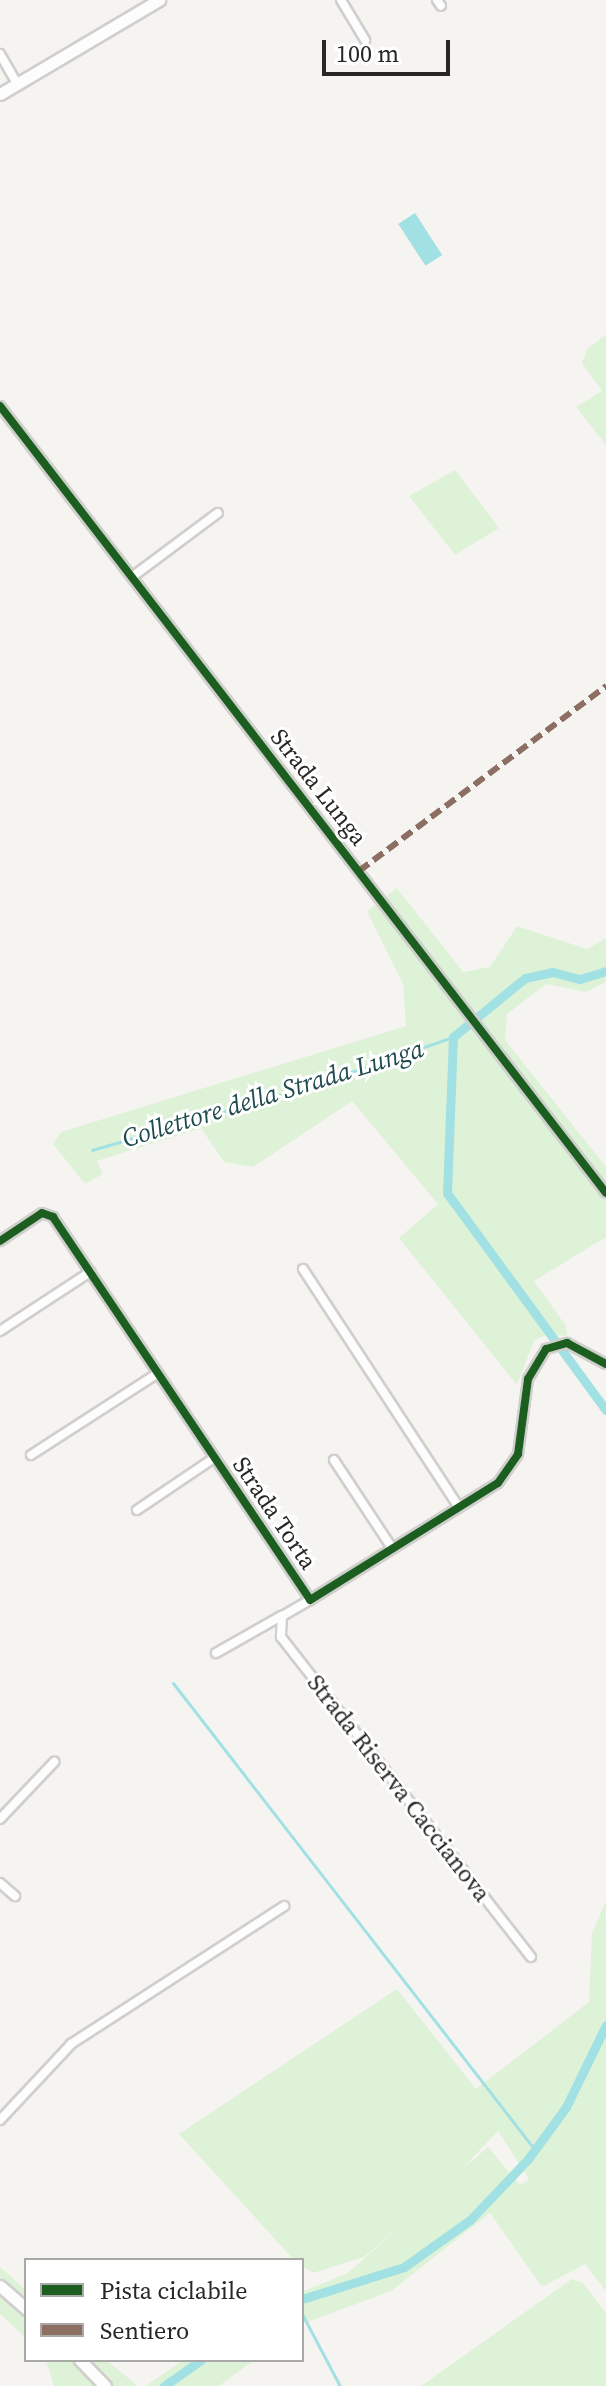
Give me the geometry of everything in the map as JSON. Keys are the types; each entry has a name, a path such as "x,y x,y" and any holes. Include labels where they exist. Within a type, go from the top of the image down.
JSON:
{"street":[{"path":"0,94 159,0"},
{"path":"341,0 365,40"},
{"path":"0,54 17,84"},
{"name":"Strada Lunga","path":"0,406 606,1193"},
{"path":"132,577 218,513"},
{"name":"Strada Torta","path":"0,1241 49,1214 310,1600 458,1506 494,1487 514,1462 529,1374 552,1346 567,1343 606,1364"},
{"path":"303,1269 458,1506"},
{"path":"0,1331 90,1272"},
{"path":"31,1455 158,1373"},
{"name":"Strada Torta","path":"137,1510 214,1458"},
{"path":"334,1460 392,1548"},
{"path":"216,1653 310,1600"},
{"name":"Strada Riserva Caccianova","path":"282,1616 278,1627 284,1641 531,1957"},
{"path":"0,1819 54,1762"},
{"path":"0,1883 15,1896"},
{"path":"0,2120 67,2047 284,1906"},
{"path":"0,2286 24,2307"},
{"path":"82,2362 105,2386"}],"green space":[{"path":"606,335 606,445 576,407 602,391 582,363 588,348"},
{"path":"455,470 499,528 455,555 409,496"},
{"path":"397,888 463,972 490,967 517,926 587,949 606,938 606,982 586,992 546,984 507,1014 505,1040 606,1167 606,1237 534,1281 566,1326 567,1336 548,1334 534,1341 517,1385 399,1238 438,1204 352,1101 253,1167 224,1162 201,1128 97,1161 103,1174 85,1184 53,1144 61,1132 406,1026 403,984 367,911"},
{"path":"606,1901 606,2291 585,2264 542,2287 490,2213 391,2291 304,2323 304,2291 348,2273 403,2224 364,2257 313,2273 304,2267 304,2258 292,2258 179,2134 397,1989 476,2089 589,2002 592,1933","holes":["498,2131 529,2179 520,2185 488,2147 461,2170"]},
{"path":"0,2267 24,2288 24,2336 0,2314"},
{"path":"572,2279 583,2283 606,2313 606,2386 421,2386"},
{"path":"47,2362 108,2362 138,2386 54,2386"},
{"path":"180,2362 251,2362 219,2386 146,2386"}],"water":[{"path":"415,213 442,255 425,266 398,224"}],"waterway":[{"path":"606,971 579,979 553,972 525,978 453,1037 447,1193 606,1410"},
{"name":"Collettore della Strada Lunga","path":"92,1150 317,1084 453,1037"},
{"path":"173,1683 535,2150"},
{"path":"304,2298 404,2267 470,2220 528,2159 566,2107 606,2025"},
{"path":"304,2318 340,2386"},
{"path":"164,2386 198,2362"}],"marked path":[{"path":"359,871 606,686"}],"cycle path":[{"path":"0,406 606,1193"},
{"path":"0,1241 42,1213 53,1217 310,1600 498,1483 518,1454 528,1379 546,1349 567,1343 606,1364"}]}
